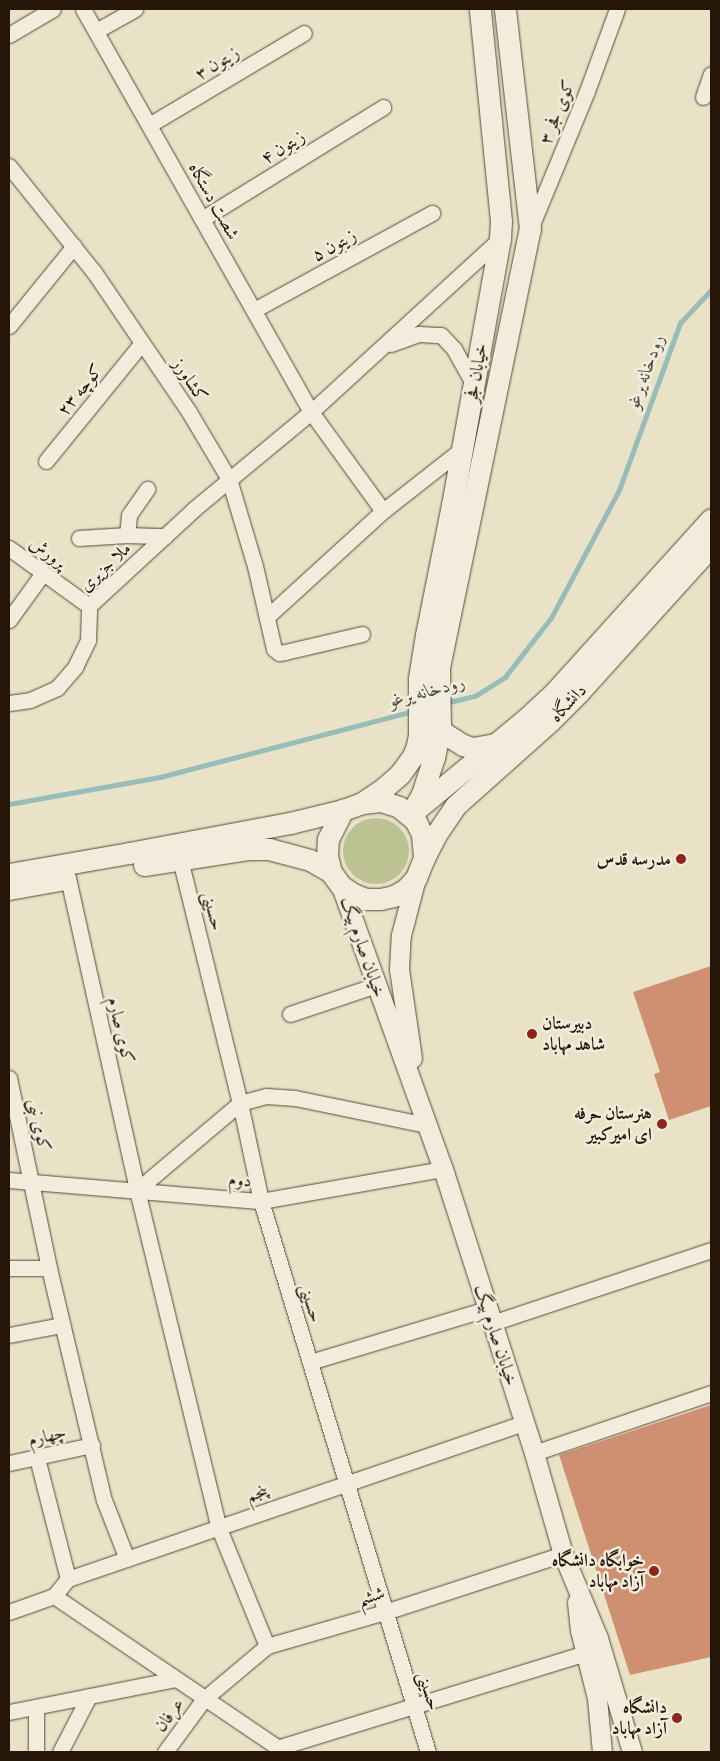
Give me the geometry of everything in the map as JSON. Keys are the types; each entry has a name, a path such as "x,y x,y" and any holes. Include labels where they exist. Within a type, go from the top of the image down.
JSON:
{"main road":[{"name":"خیابان فجر","path":"432,730 419,678 500,240 501,221 480,9"},
{"name":"خیابان فجر","path":"432,730 439,667 530,229 504,9"},
{"name":"دانشگاه","path":"410,815 554,693 711,519"},
{"name":"دانشگاه","path":"424,858 435,836 456,806 573,698 711,546"},
{"path":"432,730 463,745 474,748 495,744"},
{"path":"336,879 327,856 328,839 352,807 384,788 400,774 432,730"},
{"path":"410,815 432,769 432,730"},
{"path":"9,874 129,854 290,823 352,807 388,802 400,807 410,815 422,834 424,858 416,878 406,889 394,896 380,899 359,896 310,860 269,849 248,849 180,859 9,889"}],"street":[{"path":"9,35 53,9"},
{"name":"شصت دستگاه","path":"83,9 311,412 383,511"},
{"path":"96,31 135,9"},
{"name":"کوی فجر ۳","path":"530,229 587,90 616,9"},
{"name":"زیتون ۳","path":"149,124 304,33"},
{"path":"703,96 711,74"},
{"name":"زیتون ۴","path":"202,219 383,107"},
{"name":"کشاورز","path":"9,166 74,246 189,412 229,479 268,616 274,649 279,653 362,634"},
{"name":"زیتون ۵","path":"254,310 432,213"},
{"name":"ملا جزیری","path":"9,703 30,700 57,688 75,667 88,640 89,606 229,479 311,412 500,240"},
{"path":"9,326 74,246"},
{"path":"381,349 419,334 441,335 454,349 474,385"},
{"name":"کوچه ۲۳","path":"46,461 142,343"},
{"path":"268,616 383,511 462,449"},
{"path":"127,535 129,515 146,489"},
{"path":"79,538 127,535 165,536"},
{"name":"پرورش","path":"9,548 89,606"},
{"path":"9,620 43,573"},
{"name":"حسینی","path":"180,859 240,1102 261,1200 428,1752"},
{"name":"کوی صارم","path":"68,878 137,1190 218,1526 267,1646"},
{"name":"خیابان صارم بیگ","path":"416,878 401,935 399,969 417,1092"},
{"name":"خیابان صارم بیگ","path":"336,879 417,1092 534,1453 563,1554 598,1638 632,1752"},
{"path":"290,1014 376,985"},
{"name":"کوی نبی","path":"9,1078 49,1268 104,1500 127,1558"},
{"path":"137,1190 240,1102 266,1096 295,1098 427,1124"},
{"name":"دوم","path":"9,1180 261,1200 443,1169"},
{"path":"310,1362 489,1316 711,1250"},
{"path":"9,1268 49,1268"},
{"path":"9,1336 62,1325"},
{"path":"534,1453 711,1393"},
{"name":"پنجم","path":"68,1579 218,1526 524,1423"},
{"name":"چهارم","path":"9,1463 92,1445"},
{"path":"9,1612 54,1596 68,1579 37,1458"},
{"name":"ششم","path":"204,1699 267,1646 385,1612 563,1554"},
{"path":"574,1578 580,1630 597,1698 602,1752"},
{"path":"54,1596 281,1750 414,1706 586,1653"},
{"path":"9,1712 174,1679"},
{"path":"60,1752 89,1696"},
{"name":"عرفان","path":"165,1752 204,1699"},
{"path":"36,1706 36,1752"}],"green space":[{"path":"370,818 382,818 394,823 404,833 409,845 407,864 394,879 382,884 370,884 358,879 348,869 343,857 343,845 348,833 358,823"}],"building":[{"path":"711,966 711,1106 669,1120 654,1074 660,1072 633,992"},
{"name":"خوابگاه دانشگاه آزاد مهاباد","path":"711,1405 711,1657 630,1675 559,1455"}],"waterway":[{"name":"رودخانه یرغو","path":"446,703 475,696 505,677 551,618 619,490 680,323 711,290"},
{"name":"رودخانه یرغو","path":"9,804 160,777 414,711"}],"place":[{"name":"مدرسه قدس","path":"681,859"},
{"name":"دبیرستان شاهد مهاباد","path":"532,1034"},
{"name":"هنرستان حرفه ای امیرکبیر","path":"662,1124"},
{"name":"خوابگاه دانشگاه آزاد مهاباد","path":"654,1571"},
{"name":"دانشگاه آزاد مهاباد","path":"677,1718"}]}
